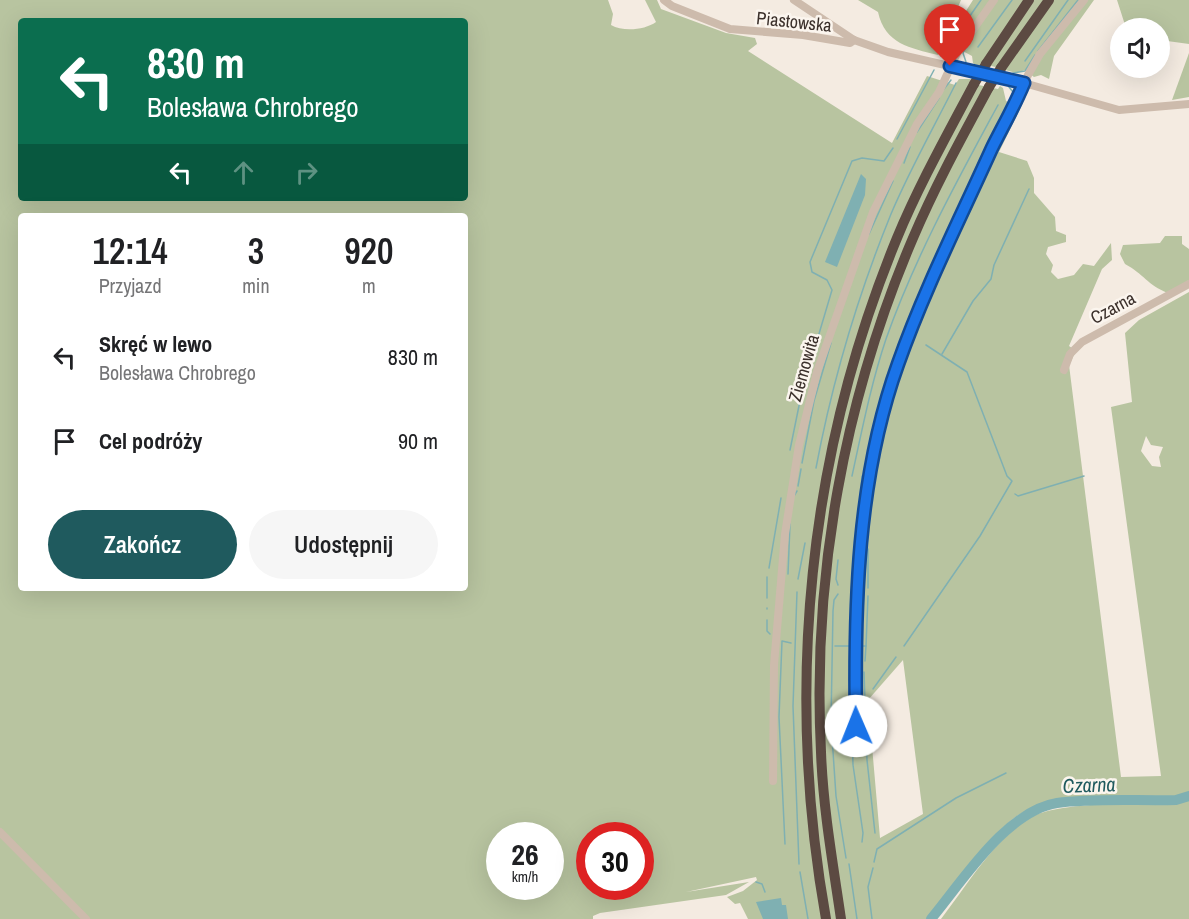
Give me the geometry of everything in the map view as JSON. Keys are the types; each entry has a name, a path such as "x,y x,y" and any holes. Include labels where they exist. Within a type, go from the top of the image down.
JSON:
{"highway":[{"path":"826,919 814,844 806,724 810,598 823,492 844,397 872,306 913,203 974,84 1029,0"},
{"path":"841,919 823,792 820,719 821,623 837,493 861,385 896,279 931,197 989,87 1049,0"}],"street":[{"name":"Piastowska","path":"664,0 672,6 729,29 803,35 850,43 854,40"},
{"path":"794,0 854,40 888,52 1024,83 1119,110 1189,104"},
{"name":"Ziemowita","path":"773,781 772,700 785,534 795,465 808,407 834,318 873,212 917,124 939,92 962,44 994,0"},
{"path":"856,726 863,534 870,474 881,421 912,328 1024,83 1040,54 1084,0"},
{"name":"Czarna","path":"1064,370 1070,354 1082,342 1189,284"},
{"path":"0,832 86,919"}],"green space":[{"path":"0,0 608,0 613,14 611,25 634,29 656,22 645,0 657,0 661,9 726,33 755,38 757,44 748,51 892,143 927,76 955,85 959,79 971,79 969,83 1003,88 1006,101 1008,102 1011,98 1023,103 999,152 1027,161 1034,178 1034,193 1055,217 1056,231 1066,235 1066,242 1048,247 1046,254 1053,265 1051,272 1058,279 1074,275 1083,264 1094,266 1111,243 1112,260 1102,269 1069,346 1076,351 1069,365 1121,777 1161,776 1111,407 1132,402 1125,333 1139,320 1189,292 1189,792 1176,796 1077,799 1039,806 1022,813 986,845 926,919 748,919 740,903 735,904 727,897 743,891 757,880 756,877 686,892 749,882 726,895 600,913 593,916 593,919 0,919","holes":["1146,436 1151,445 1163,447 1159,457 1161,467 1152,466 1141,451","903,660 923,814 880,838 868,700"]},
{"path":"858,0 961,0 938,55 900,43 886,31 878,12"},
{"path":"973,0 1094,0 1054,56 1049,79 1041,75 1034,77 1025,70 1016,73 981,63 978,67 973,63 972,56 946,42"},
{"path":"1117,0 1189,0 1189,44 1170,41 1170,18 1123,18"},
{"path":"1189,53 1189,97 1172,100"},
{"path":"1165,236 1182,236 1182,244 1189,249 1189,280 1168,293 1125,264 1120,254 1123,245 1160,243"},
{"path":"1189,800 1189,919 941,919 992,852 1028,819 1041,813 1078,806 1177,804"}],"water":[{"path":"861,174 866,179 865,195 837,267 825,262"},
{"path":"781,898 782,905 786,905 788,919 763,919 756,902"}],"waterway":[{"path":"956,36 981,0"},
{"path":"978,47 1012,0"},
{"path":"1025,61 1068,0"},
{"path":"1038,51 1078,0"},
{"path":"966,62 963,53 969,42"},
{"path":"941,56 943,52"},
{"path":"1013,73 1025,71 1035,55"},
{"path":"897,139 934,70"},
{"path":"944,89 951,80"},
{"path":"816,468 838,372 879,245 906,181 956,83"},
{"path":"970,182 1011,102 1013,92 1009,87"},
{"path":"917,132 939,98"},
{"path":"852,476 876,373 897,309 937,220 998,105"},
{"path":"904,163 910,147"},
{"path":"790,450 802,391 832,290 827,280 812,272 810,262 852,161 862,158 884,161 893,148"},
{"path":"869,234 893,181"},
{"path":"954,223 968,188"},
{"path":"942,354 973,301 991,279 994,265 1029,189"},
{"path":"864,470 867,467 889,377 922,293"},
{"path":"802,463 814,401 831,343"},
{"path":"904,646 980,536 1012,481 1007,476 967,372 926,345"},
{"path":"798,486 801,469"},
{"path":"860,499 862,476"},
{"path":"1015,494 1018,496 1084,476"},
{"path":"794,496 797,491"},
{"path":"769,568 781,498"},
{"path":"859,505 861,513"},
{"path":"788,574 790,524"},
{"path":"798,579 805,543"},
{"path":"868,549 868,588"},
{"path":"838,560 836,579 838,585"},
{"path":"767,577 767,598"},
{"path":"797,592 793,706 799,864"},
{"path":"838,594 834,600 833,611 831,722 836,796 846,858"},
{"path":"866,646 868,596"},
{"path":"767,620 767,631 770,634"},
{"path":"785,844 779,717 782,641 791,643"},
{"path":"835,646 850,646 850,651"},
{"path":"863,646 866,646 865,661"},
{"path":"873,689 896,657"},
{"path":"850,659 853,765 863,833 862,842"},
{"path":"864,672 867,760 875,833"},
{"path":"874,862 877,849 956,798 1006,773"},
{"name":"Czarna","path":"931,919 986,850 1020,819 1038,809 1071,801 1176,800 1189,796"},
{"path":"849,864 857,919"},
{"path":"872,919 868,887 873,868"},
{"path":"800,872 808,919"},
{"path":"756,882 762,884 765,892"}],"route":[{"path":"856,726 863,534 870,474 881,421 898,364 912,328 992,148 1024,83 950,66"}]}
